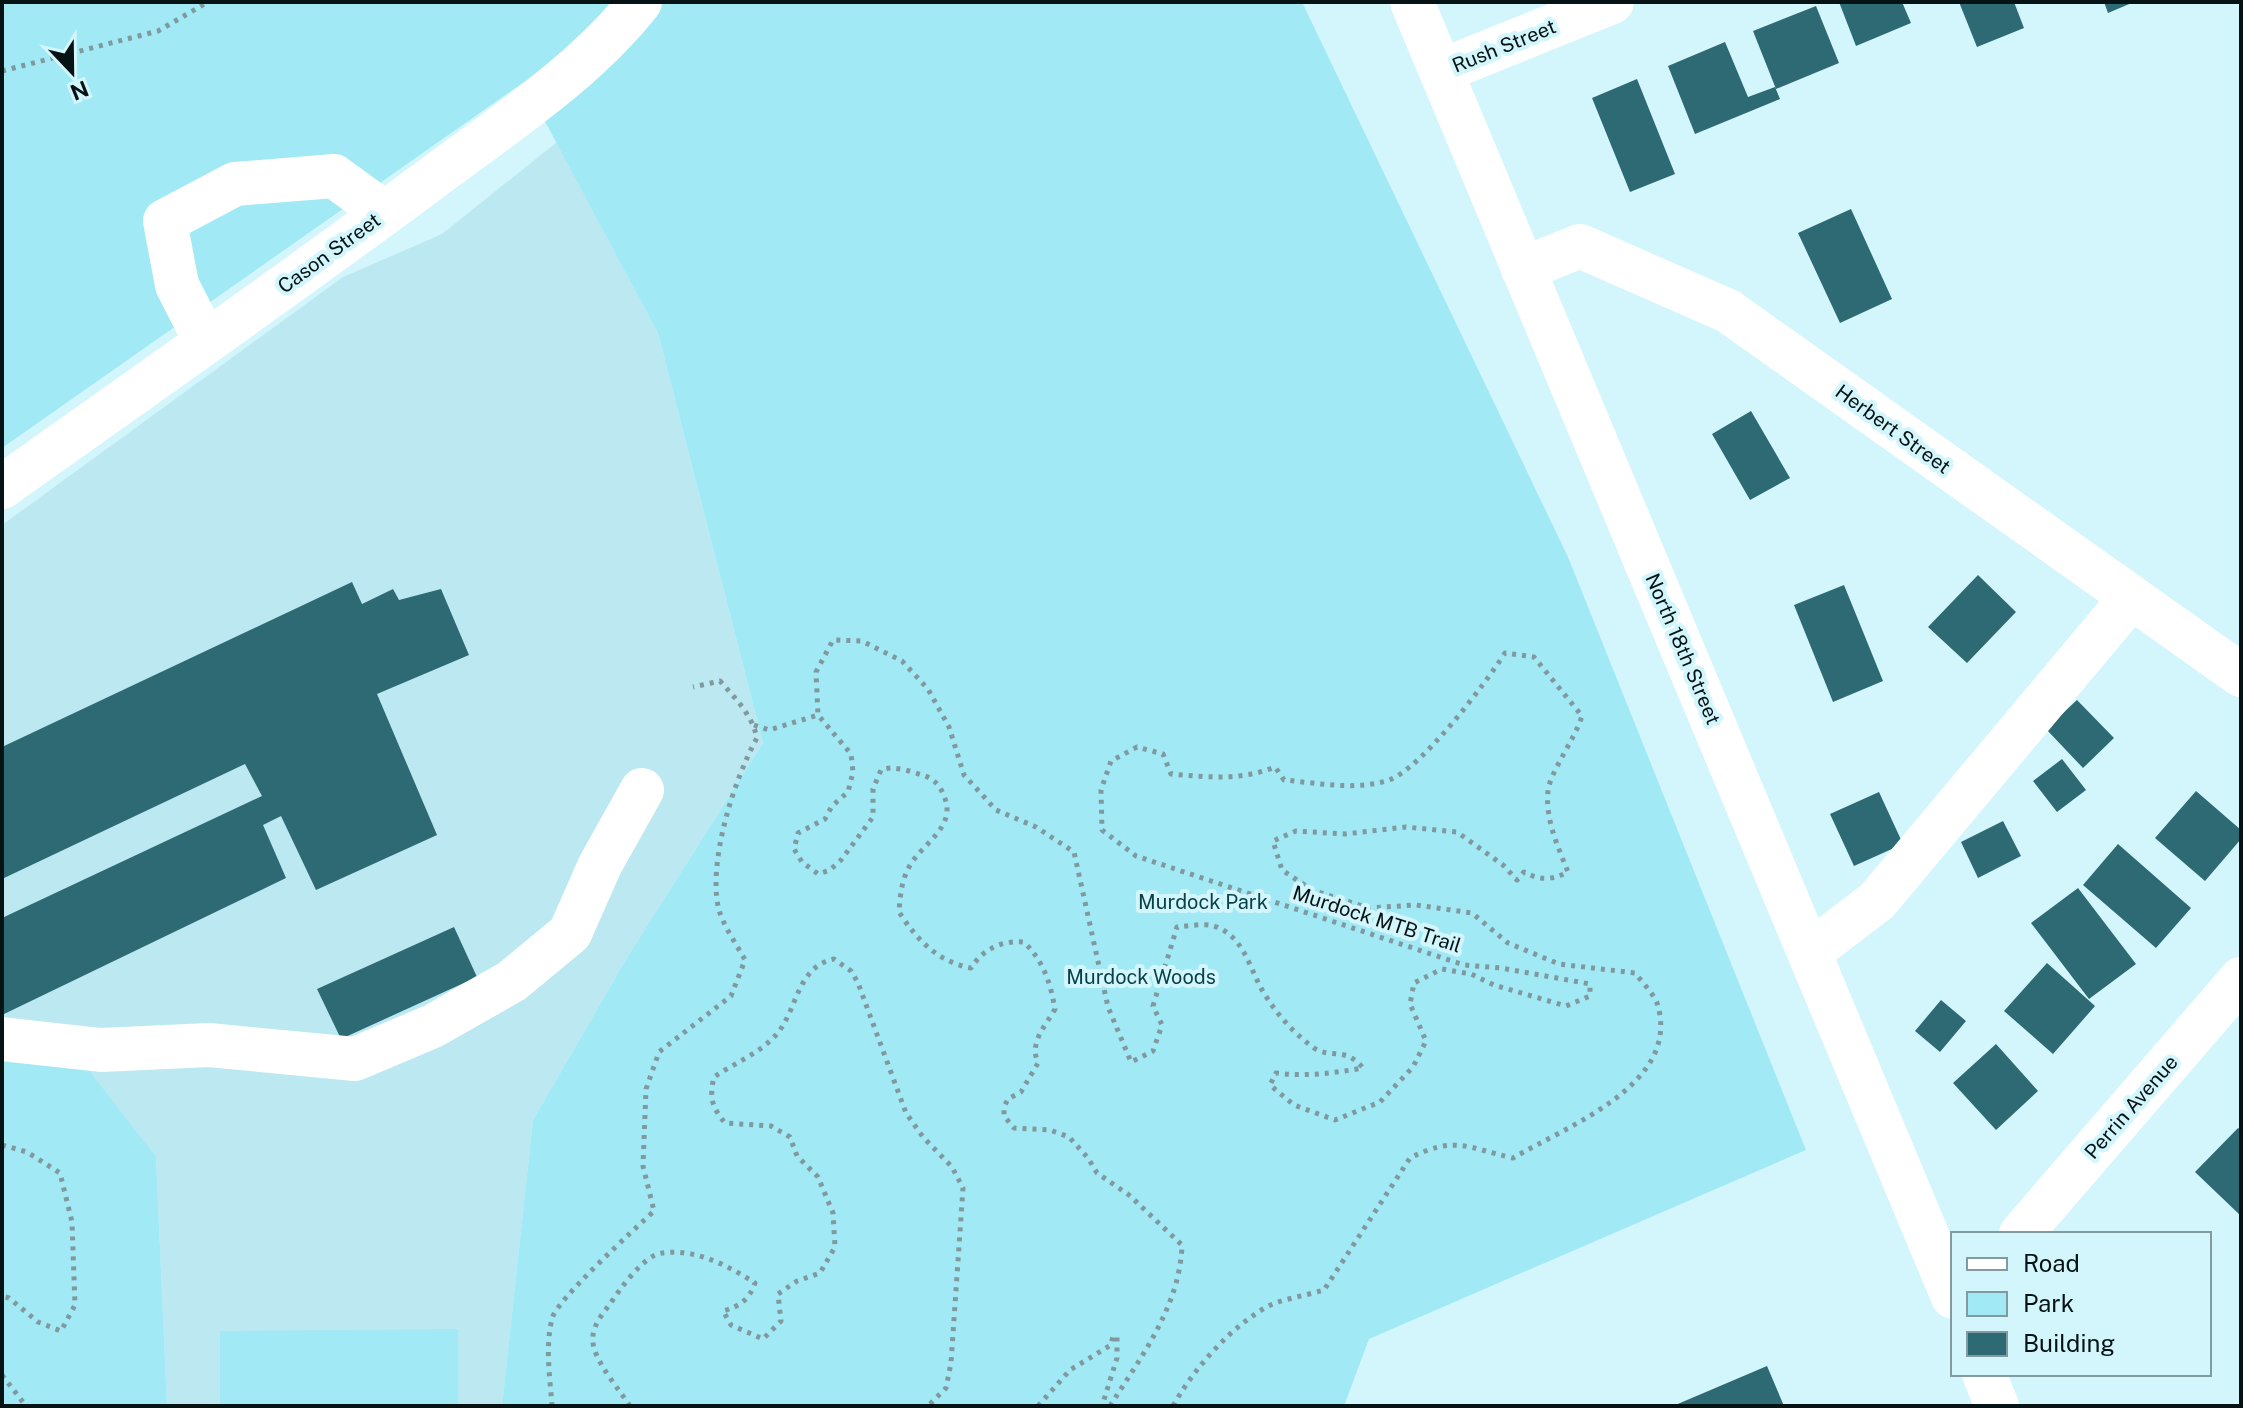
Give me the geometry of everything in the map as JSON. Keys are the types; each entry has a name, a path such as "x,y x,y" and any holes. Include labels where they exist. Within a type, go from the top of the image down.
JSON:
{"street":[{"name":"Cason Street","path":"2,487 385,213 571,74 618,29 640,2"},
{"name":"North 18th Street","path":"1412,2 1951,1292"},
{"name":"Rush Street","path":"1441,71 1612,2"},
{"path":"206,342 177,285 165,221 235,184 334,176 385,213"},
{"name":"Herbert Street","path":"1523,269 1580,246 1728,311 2241,675"},
{"path":"1810,952 1877,901 2130,599"},
{"path":"2,1039 101,1050 209,1045 355,1059 433,1026 512,981 570,933 600,865 642,790"},
{"name":"Perrin Avenue","path":"2023,1232 2241,979"},
{"path":"1985,1376 1997,1406"}],"path":[{"path":"2,71 158,31 208,2"},
{"name":"Murdock MTB Trail","path":"818,715 816,672 833,640 862,641 902,661 928,689 949,727 964,775 996,810 1036,827 1074,852 1108,1007 1131,1062 1153,1051 1162,1025 1153,1006 1177,927 1213,925 1240,943 1262,989 1282,1019 1317,1050 1355,1058 1363,1068 1297,1076 1276,1073 1270,1085 1294,1105 1335,1120 1380,1102 1413,1067 1426,1041 1410,1004 1414,983 1442,969 1471,974 1494,985 1566,1006 1590,996 1590,984 1501,968 1464,965 1136,856 1102,830 1101,790 1111,761 1137,747 1163,754 1171,774 1225,779 1257,774 1275,767 1284,780 1356,786 1390,779 1418,761 1483,687 1505,653 1534,657 1582,716 1548,791 1552,833 1568,872 1554,879 1537,879 1524,872 1517,880 1503,865 1457,832 1406,827 1345,834 1296,831 1273,841 1282,870 1312,890 1369,908 1416,905 1472,913 1508,943 1559,964 1635,973 1656,1001 1662,1037 1640,1078 1606,1106 1513,1158 1463,1144 1431,1147 1410,1158 1324,1290 1265,1308 1227,1338 1187,1381 1173,1406"},
{"path":"552,1406 548,1355 552,1315 654,1211 643,1166 646,1089 659,1052 731,996 745,960 719,911 716,872 727,816 742,764 757,738 746,711 720,681 693,687"},
{"path":"754,725 769,730 818,715 851,754 853,772 848,792 832,806 825,819 798,833 794,849 802,862 818,874 830,870 841,860 873,817 873,789 881,770 886,767 899,769 931,778 940,788 949,809 944,825 908,868 901,890 899,912 924,945 957,966 971,968 988,949 1010,941 1024,942 1046,971 1055,1009 1035,1041 1033,1052 1038,1063 1021,1092 1008,1099 1004,1116 1014,1128 1050,1130 1069,1137 1097,1173 1129,1195 1182,1245 1181,1267 1156,1334 1110,1406"},
{"path":"630,1406 594,1348 593,1328 620,1288 642,1266 660,1253 701,1256 737,1272 755,1283 750,1296 738,1306 723,1311 731,1325 763,1339 781,1321 778,1294 797,1281 820,1273 835,1247 833,1213 818,1177 797,1156 790,1137 771,1126 725,1123 713,1108 710,1094 714,1077 762,1047 777,1033 803,981 819,962 834,959 851,971 858,983 906,1113 923,1137 952,1167 963,1188 951,1363 946,1388 928,1406"},
{"path":"2,1145 27,1152 60,1173 72,1222 75,1305 61,1331 38,1322 9,1298 2,1296"},
{"path":"1038,1406 1070,1370 1111,1345 1113,1336 1117,1337 1117,1358 1102,1406"},
{"path":"2,1375 26,1406"}],"shaded area":[{"path":"557,142 658,333 763,743 628,956 533,1120 502,1406 167,1406 156,1157 16,1055 2,1062 2,525 343,277 442,234"}],"green space":[{"name":"Murdock Park","path":"2,2 1302,2 1568,557 1806,1150 1369,1339 1344,1406 502,1406 533,1120 628,956 763,743 658,333 524,82 2,448"},
{"path":"16,1055 88,1069 156,1157 167,1406 2,1406 2,1062"},
{"path":"458,1329 458,1406 220,1406 220,1331"}],"building":[{"path":"1839,2 1902,2 1911,23 1856,46"},
{"path":"1959,2 2014,2 2024,28 1977,47"},
{"path":"2104,2 2134,2 2108,13"},
{"path":"1816,6 1839,63 1776,89 1753,31"},
{"path":"1725,42 1748,97 1775,87 1780,99 1695,134 1668,66"},
{"path":"1637,79 1675,174 1630,192 1592,98"},
{"path":"1851,209 1892,299 1840,323 1798,233"},
{"path":"1751,411 1790,478 1750,500 1712,434"},
{"path":"1978,575 2016,612 1967,663 1928,627"},
{"path":"352,582 362,604 393,589 399,600 441,589 469,655 377,694 437,835 316,890 281,816 263,825 286,878 2,1015 2,918 262,796 245,764 2,879 2,747"},
{"path":"1844,585 1883,681 1833,702 1794,605"},
{"path":"2077,700 2114,738 2083,768 2046,729"},
{"path":"2062,759 2086,790 2057,812 2033,781"},
{"path":"2196,791 2241,830 2241,839 2205,881 2155,838"},
{"path":"1879,792 1903,844 1854,866 1830,814"},
{"path":"2003,821 2021,856 1978,878 1961,842"},
{"path":"2118,844 2191,908 2156,948 2083,885"},
{"path":"2078,888 2136,964 2089,999 2031,923"},
{"path":"454,927 477,977 341,1039 317,989"},
{"path":"2047,963 2095,1006 2053,1054 2004,1011"},
{"path":"1941,1000 1966,1021 1940,1052 1915,1031"},
{"path":"1996,1044 2038,1091 1996,1130 1953,1083"},
{"path":"2238,1128 2241,1130 2241,1216 2195,1172"},
{"path":"1767,1366 1784,1406 1673,1406"}],"park label":[{"name":"Murdock Woods","path":"1141,977"}]}
